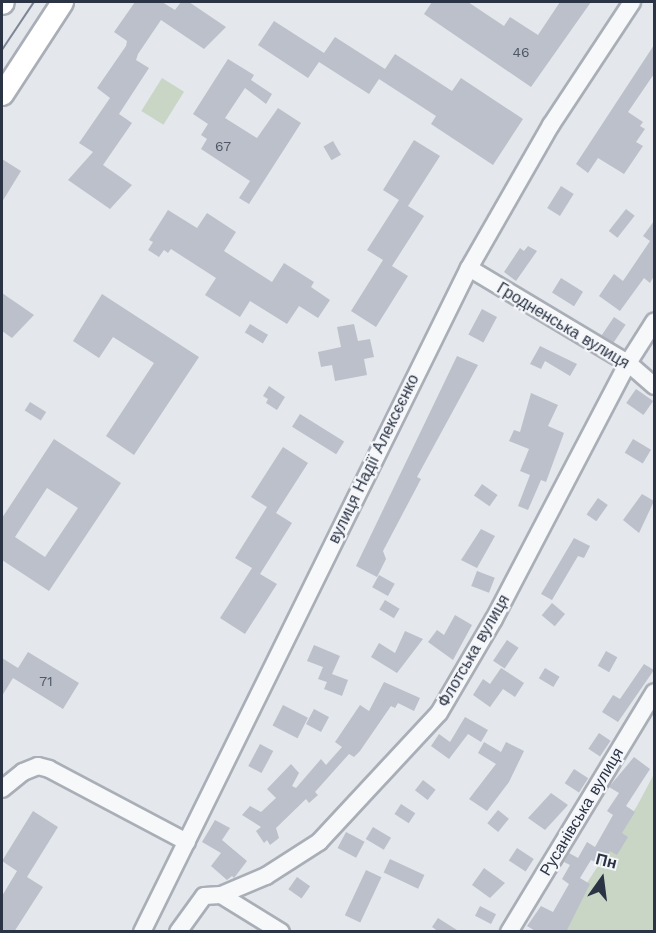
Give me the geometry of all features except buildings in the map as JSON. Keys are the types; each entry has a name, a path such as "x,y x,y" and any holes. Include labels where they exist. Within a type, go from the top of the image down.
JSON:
{"main road":[{"path":"2,94 62,2"}],"street":[{"name":"вулиця Надії Алексєєнко","path":"142,932 469,268 551,125 632,2"},
{"name":"Гродненська вулиця","path":"469,268 628,363 654,386"},
{"name":"Флотська вулиця","path":"178,932 204,896 228,900 316,845 439,713 494,619 628,363 654,322"},
{"name":"Русанівська вулиця","path":"509,932 654,693"},
{"path":"2,789 23,772 38,766 49,769 187,842"},
{"path":"228,900 281,932"}],"green space":[{"path":"162,78 184,92 163,125 141,111"},
{"path":"654,774 654,931 555,932 637,806"}],"tram line":[{"path":"2,50 34,2"}]}
